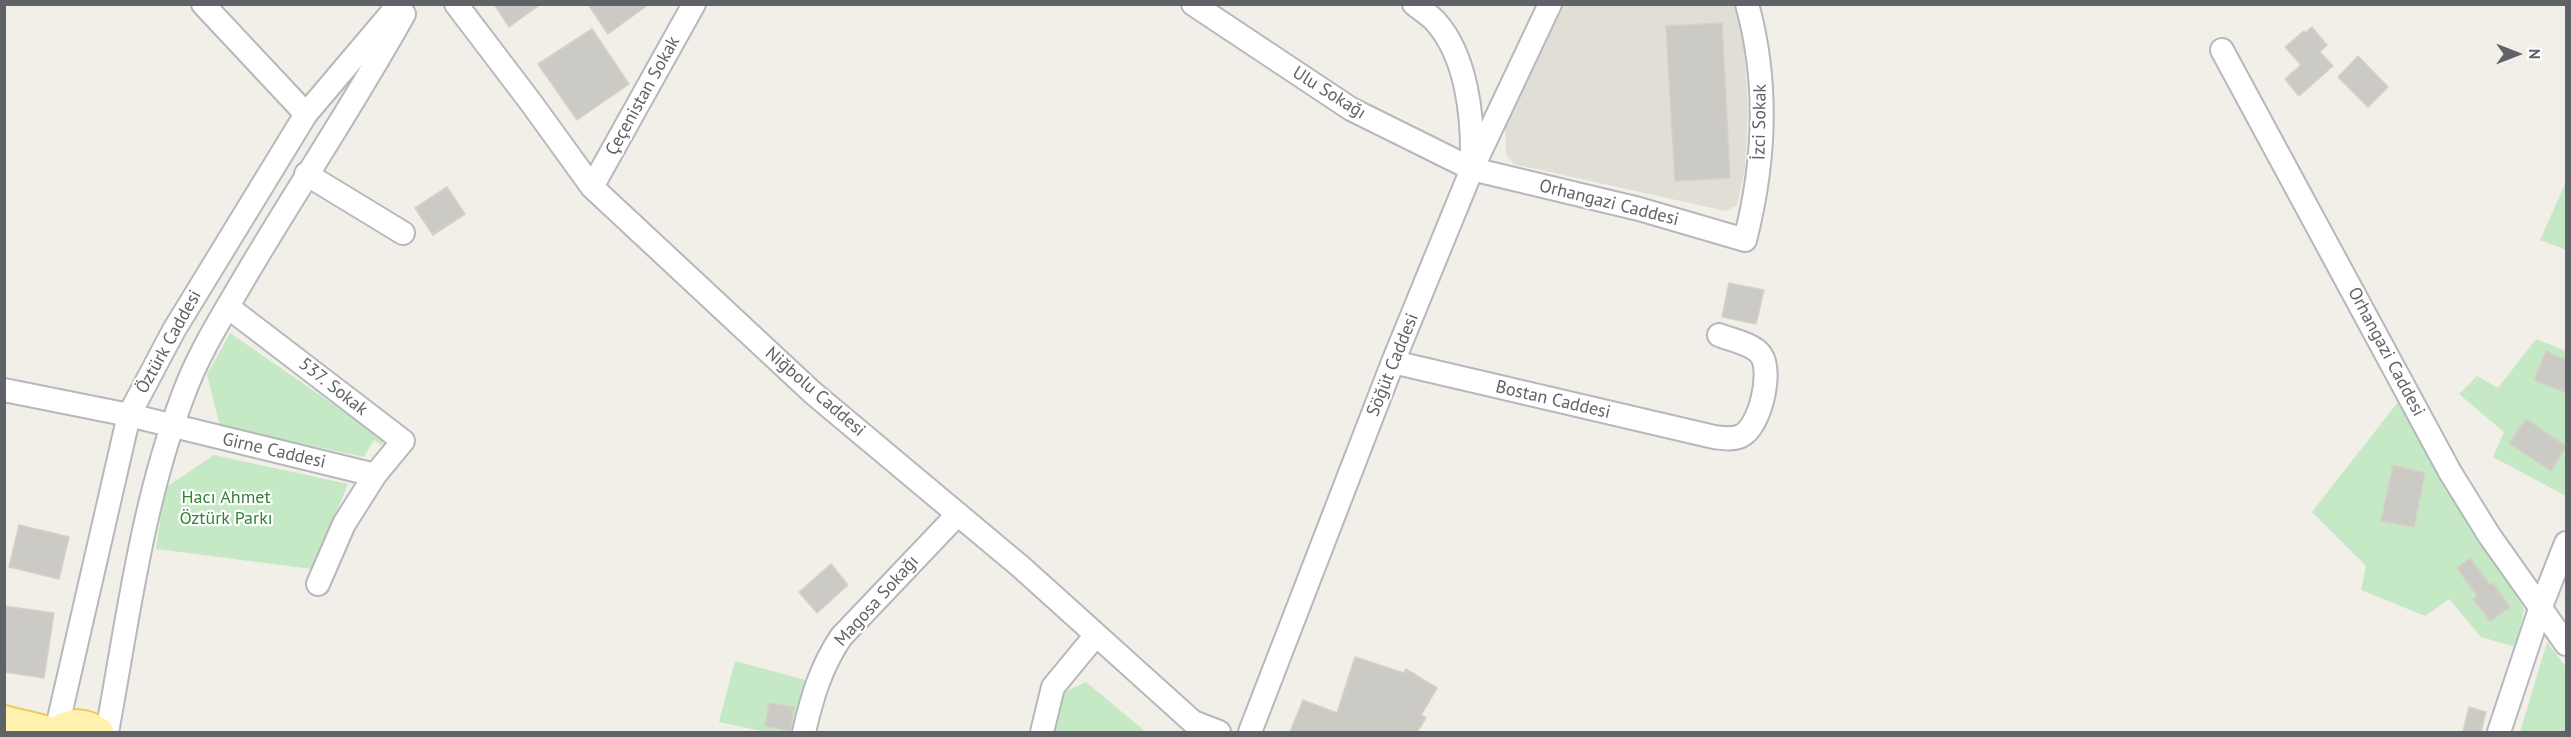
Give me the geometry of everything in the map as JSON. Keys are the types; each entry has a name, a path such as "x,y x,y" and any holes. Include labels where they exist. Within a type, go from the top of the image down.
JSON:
{"main road":[{"path":"4,720 55,732 77,724 86,725 99,732"}],"street":[{"path":"203,4 306,114"},
{"name":"Öztürk Caddesi","path":"55,732 129,415 174,330 306,114 399,4"},
{"name":"Öztürk Caddesi","path":"107,732 142,533 183,394 201,354 228,307 306,174 365,84 409,4"},
{"name":"Niğbolu Caddesi","path":"456,4 592,187 813,393 958,514 1193,722 1220,732"},
{"name":"Çeçenistan Sokak","path":"592,187 694,4"},
{"name":"Ulu Sokağı","path":"1193,4 1351,109 1472,169"},
{"path":"1414,4 1436,22 1458,62 1470,107 1473,131 1472,169"},
{"name":"Söğüt Caddesi","path":"1250,732 1393,362 1472,169 1550,4"},
{"name":"İzci Sokak","path":"1745,240 1759,175 1763,108 1756,41 1747,4"},
{"name":"Orhangazi Caddesi","path":"2222,50 2450,472 2489,535 2566,645"},
{"name":"Orhangazi Caddesi","path":"1472,169 1639,209 1745,240"},
{"path":"306,174 403,233"},
{"name":"537. Sokak","path":"228,307 403,441 375,475"},
{"name":"Bostan Caddesi","path":"1393,362 1713,437 1732,439 1749,430 1761,405 1765,367 1762,355 1754,349 1719,335"},
{"name":"Girne Caddesi","path":"4,390 129,415 375,475"},
{"path":"318,584 344,524 375,475"},
{"name":"Magosa Sokağı","path":"804,732 813,693 826,660 841,637 958,514"},
{"path":"2499,732 2540,609 2566,543"},
{"path":"1042,732 1053,687 1096,635"}],"shaded area":[{"path":"1561,5 1735,5 1744,47 1748,107 1745,167 1737,205 1726,211 1514,164 1506,155 1505,112"}],"green space":[{"path":"2566,182 2566,250 2540,240"},
{"path":"230,333 385,440 382,445 374,440 364,457 220,426 207,375"},
{"path":"2536,339 2566,351 2566,496 2493,457 2504,432 2459,394 2477,376 2498,388"},
{"path":"2398,402 2524,609 2516,647 2481,637 2449,599 2425,616 2361,590 2366,566 2312,512"},
{"name":"Hacı Ahmet Öztürk Parkı","path":"214,455 348,484 312,569 156,549 165,488"},
{"path":"2547,642 2566,667 2566,732 2520,732"},
{"path":"735,661 809,681 797,732 766,732 719,722"},
{"path":"1086,682 1146,732 1052,732 1061,694"}],"building":[{"path":"494,4 541,4 509,27"},
{"path":"588,4 649,4 608,34"},
{"path":"1722,23 1730,178 1675,181 1666,26"},
{"path":"2312,27 2327,45 2320,52 2333,66 2299,96 2285,79 2301,65 2285,47"},
{"path":"592,29 629,84 577,120 538,64"},
{"path":"2358,56 2388,87 2368,107 2338,77"},
{"path":"447,187 465,214 433,235 415,208"},
{"path":"1729,283 1764,290 1756,324 1722,317"},
{"path":"2546,351 2566,360 2566,393 2534,380"},
{"path":"2526,419 2566,446 2551,471 2509,443"},
{"path":"2393,465 2425,473 2414,527 2381,521"},
{"path":"19,525 69,537 59,579 9,567"},
{"path":"2470,558 2490,585 2493,583 2510,607 2490,621 2473,599 2477,596 2457,568"},
{"path":"831,564 848,585 817,613 799,592"},
{"path":"4,606 54,613 44,678 4,672"},
{"path":"1355,657 1404,673 1406,669 1437,688 1421,715 1426,718 1417,732 1290,732 1303,700 1337,713"},
{"path":"769,703 794,707 790,731 765,726"},
{"path":"2469,707 2486,712 2481,732 2463,732"}]}
